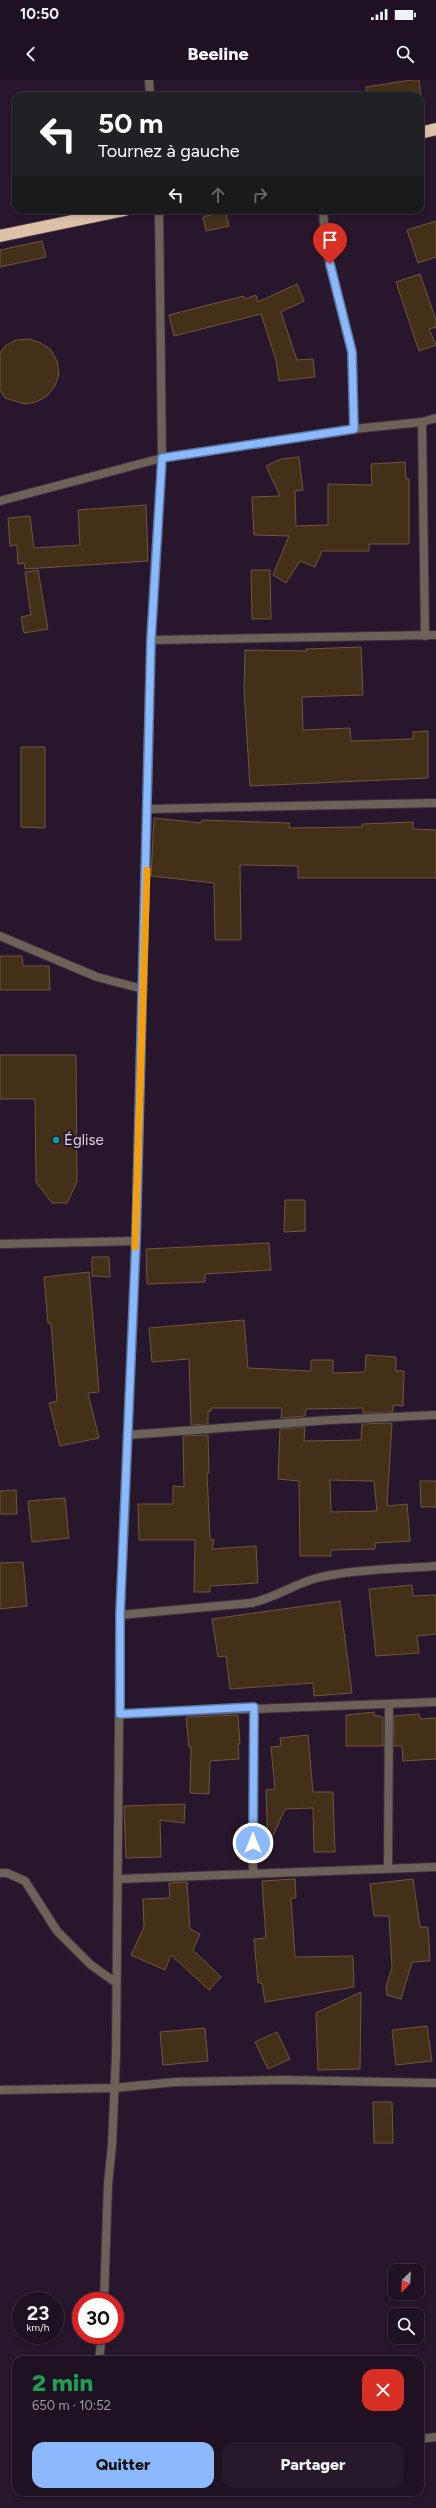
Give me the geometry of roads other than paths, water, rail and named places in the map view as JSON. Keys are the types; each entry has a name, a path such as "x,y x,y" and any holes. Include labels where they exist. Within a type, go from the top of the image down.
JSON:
{"highway":[{"path":"424,132 436,129"},
{"path":"0,236 106,214"}],"street":[{"path":"149,80 150,92"},
{"path":"104,2292 108,2184 112,2145 114,2088 118,1879 120,1615 136,1241 148,809 151,640 162,458 159,214"},
{"path":"323,214 326,249 352,352 354,429"},
{"path":"0,501 162,458 354,429 422,422 436,418"},
{"path":"422,422 425,636"},
{"path":"151,640 436,635"},
{"path":"148,809 436,803"},
{"path":"0,936 97,977 143,989"},
{"path":"0,1244 136,1241"},
{"path":"127,1435 330,1420 436,1415"},
{"path":"120,1615 251,1603 267,1600 306,1581 326,1576 436,1566"},
{"path":"120,1714 254,1707 436,1702"},
{"path":"388,1868 389,1704"},
{"path":"253,1873 254,1707"},
{"path":"118,1879 436,1867"},
{"path":"0,1873 7,1873 25,1881 57,1932 91,1965 115,1982"},
{"path":"0,2090 114,2088 175,2082 285,2080 436,2082"},
{"path":"99,2356 101,2344"},
{"path":"424,2439 436,2438"}],"place":[{"name":"Église","path":"56,1140"}]}
